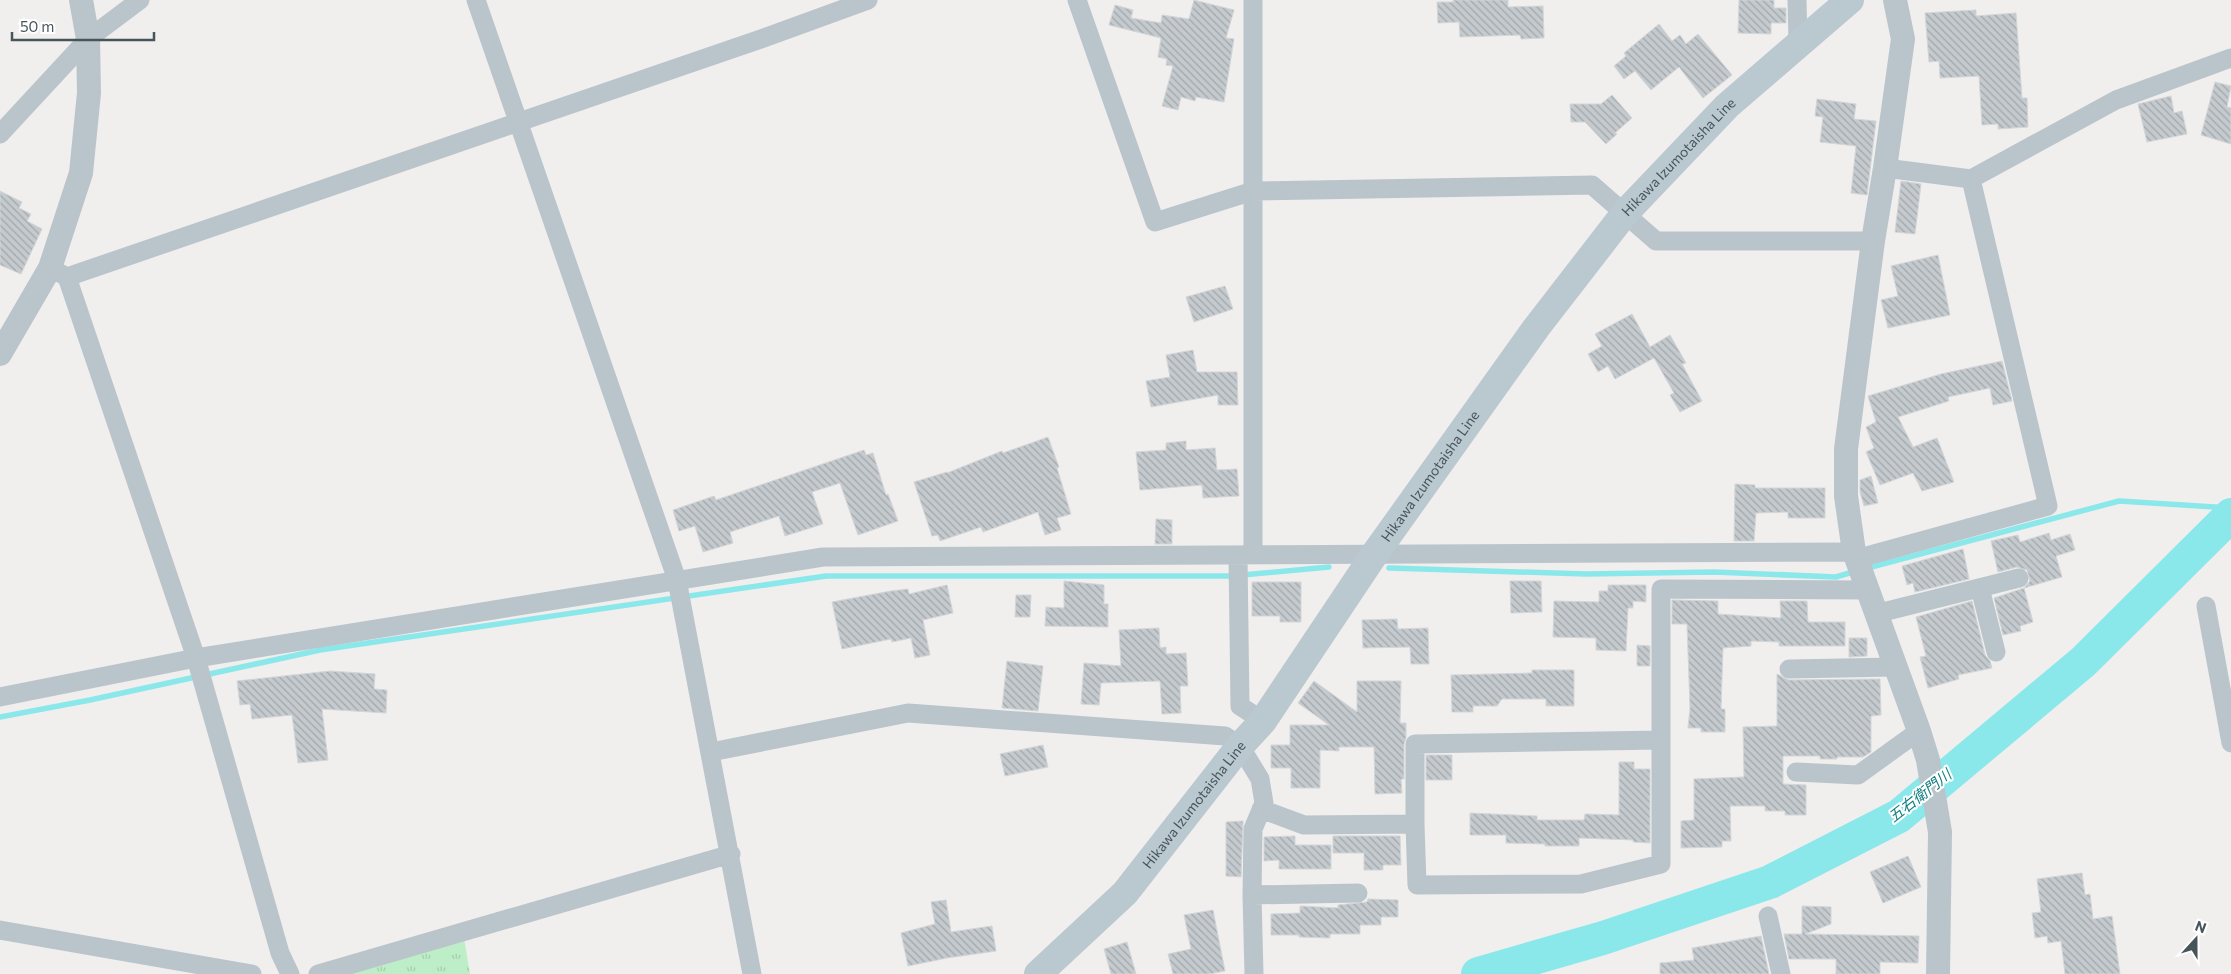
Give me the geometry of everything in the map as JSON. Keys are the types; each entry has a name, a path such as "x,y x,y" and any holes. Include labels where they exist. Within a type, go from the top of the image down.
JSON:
{"main road":[{"name":"Hikawa Izumotaisha Line","path":"1038,974 1125,893 1240,746 1263,720 1374,555 1536,328 1625,213 1726,106 1850,0"}],"street":[{"path":"0,354 58,272 81,173 89,93 88,39 81,0"},
{"path":"0,134 88,39 140,0"},
{"path":"476,0 677,580 731,854 752,974"},
{"path":"58,272 758,40 868,0"},
{"path":"1077,0 1155,222 1253,191 1592,185 1656,241 1873,242"},
{"path":"1253,0 1253,191 1246,555 1240,706 1263,720"},
{"path":"1798,0 1798,43"},
{"path":"1895,0 1903,39 1873,242 1846,449 1846,496 1855,556 1928,760 1940,832 1938,974"},
{"path":"1885,168 1971,179 2002,164 2116,100 2231,58"},
{"path":"0,697 196,658 823,556 1855,556 2048,506 1971,179"},
{"path":"58,272 196,658 280,952 290,974"},
{"path":"1875,614 2019,578"},
{"path":"1980,588 1996,652"},
{"path":"1661,740 1415,744 1417,885 1581,884 1661,864 1661,740 1660,589 1866,590"},
{"path":"2206,606 2226,687 2231,743"},
{"path":"1789,669 1895,667"},
{"path":"711,752 908,712 1225,736 1240,746 1260,779 1264,803 1253,829 1254,974"},
{"path":"1796,772 1858,775 1919,731"},
{"path":"1261,809 1304,825 1415,824"},
{"path":"318,974 731,854"},
{"path":"1252,895 1358,893"},
{"path":"1768,916 1781,974"},
{"path":"0,930 252,974"}],"green space":[{"path":"464,938 470,974 333,974"}],"building":[{"path":"1194,0 1234,10 1226,38 1234,39 1224,102 1196,97 1195,101 1181,97 1178,110 1162,106 1173,66 1166,65 1167,59 1158,57 1161,38 1109,25 1115,5 1133,10 1131,18 1161,23 1162,15 1189,19"},
{"path":"1453,0 1508,0 1508,7 1543,6 1544,38 1521,39 1520,35 1460,37 1459,22 1438,23 1437,2 1453,2"},
{"path":"1739,0 1774,0 1774,8 1786,8 1786,23 1771,23 1771,34 1738,33"},
{"path":"1976,10 1976,16 2016,13 2022,98 2027,98 2028,127 1998,129 1998,124 1982,125 1979,76 1940,78 1939,61 1929,62 1925,13"},
{"path":"1659,24 1672,41 1680,35 1686,44 1698,34 1732,75 1703,98 1679,67 1651,90 1635,71 1624,79 1614,66 1626,56 1624,53"},
{"path":"2215,82 2231,86 2227,107 2231,108 2231,144 2201,135"},
{"path":"1612,95 1632,118 1606,144 1585,122 1571,122 1570,104 1601,104"},
{"path":"2171,96 2174,113 2182,111 2187,134 2147,142 2138,104"},
{"path":"1817,99 1856,104 1854,119 1876,121 1867,195 1851,193 1856,146 1820,142 1823,117 1815,116"},
{"path":"1901,181 1921,184 1915,234 1895,232"},
{"path":"0,191 22,202 19,208 31,214 27,221 42,229 21,274 0,265"},
{"path":"1938,255 1950,315 1888,328 1881,300 1898,296 1891,266"},
{"path":"1225,286 1233,309 1194,322 1186,297"},
{"path":"1632,314 1650,347 1670,335 1686,363 1682,364 1702,401 1680,412 1670,395 1674,393 1654,358 1615,379 1608,366 1598,372 1588,354 1602,346 1595,334"},
{"path":"1193,350 1197,372 1237,372 1238,405 1218,405 1218,395 1151,407 1146,381 1170,377 1166,355"},
{"path":"2002,361 2012,401 1993,405 1990,388 1948,397 1949,401 1898,417 1913,447 1937,438 1954,482 1922,491 1913,473 1880,485 1866,452 1874,448 1866,427 1876,422 1868,396 1941,374"},
{"path":"1048,437 1059,467 1057,468 1071,514 1057,518 1061,530 1045,535 1038,512 983,532 981,527 940,541 938,535 932,536 914,482 947,473 1002,451 1003,453"},
{"path":"1186,441 1186,450 1215,448 1217,470 1237,469 1239,496 1203,498 1202,485 1140,490 1136,452 1166,450 1166,443"},
{"path":"864,450 866,455 873,453 886,495 888,494 898,521 858,535 840,483 812,492 823,524 785,536 779,516 730,532 733,543 703,552 695,526 679,531 673,510 714,496 716,500"},
{"path":"1871,476 1878,503 1864,506 1860,492 1860,480"},
{"path":"1735,484 1755,485 1755,488 1825,488 1825,518 1788,518 1788,512 1756,513 1754,541 1734,541"},
{"path":"1156,519 1172,520 1172,544 1155,544"},
{"path":"2049,533 2051,540 2070,534 2075,550 2056,556 2062,577 2024,588 2030,581 2027,570 2017,567 1998,572 1991,541 2018,535 2020,542"},
{"path":"1963,549 1969,579 1915,592 1913,583 1907,585 1902,566"},
{"path":"1064,581 1104,585 1104,604 1108,604 1108,627 1045,626 1046,607 1064,608"},
{"path":"1510,581 1541,581 1542,612 1511,613"},
{"path":"1252,582 1301,582 1301,622 1280,622 1280,616 1252,616"},
{"path":"947,585 953,613 923,620 930,655 915,658 911,638 892,642 891,639 842,649 832,602 908,589 909,594"},
{"path":"1608,585 1646,585 1646,602 1633,601 1633,608 1628,608 1626,651 1596,650 1596,638 1553,637 1554,601 1599,602 1599,591 1608,591"},
{"path":"2024,588 2033,622 2020,626 2021,631 2003,635 1994,598"},
{"path":"1016,595 1031,595 1030,617 1015,617"},
{"path":"1672,600 1718,601 1718,614 1781,618 1780,601 1807,601 1808,622 1845,622 1845,646 1779,646 1779,642 1751,641 1751,646 1723,648 1721,709 1725,709 1725,732 1701,732 1701,728 1688,728 1690,708 1687,624 1672,624"},
{"path":"1972,601 1985,655 1990,661 1992,668 1958,675 1959,679 1928,688 1920,657 1926,656 1916,617"},
{"path":"1397,619 1398,629 1428,628 1429,664 1411,664 1410,647 1363,648 1362,620"},
{"path":"1159,628 1160,648 1166,647 1166,654 1186,653 1188,686 1180,686 1181,713 1162,714 1160,681 1101,683 1099,705 1081,704 1084,663 1121,666 1119,630"},
{"path":"1849,638 1867,638 1867,656 1849,657"},
{"path":"1637,645 1650,646 1650,666 1637,666"},
{"path":"1007,661 1043,666 1038,711 1002,708"},
{"path":"1532,670 1574,670 1574,706 1546,706 1546,699 1502,699 1497,706 1473,706 1473,712 1452,712 1451,675 1532,673"},
{"path":"330,671 375,674 374,689 387,690 386,713 322,709 328,760 298,763 292,715 252,719 250,704 240,705 237,681"},
{"path":"1777,674 1789,680 1880,679 1881,715 1871,716 1871,752 1863,757 1837,757 1837,759 1820,759 1820,756 1783,756 1783,784 1806,785 1806,815 1785,815 1785,811 1765,811 1765,806 1730,806 1731,841 1722,841 1722,847 1681,848 1681,821 1694,820 1694,779 1744,777 1743,727 1777,726"},
{"path":"1314,681 1357,712 1357,681 1401,681 1400,723 1406,723 1404,779 1401,779 1402,793 1375,794 1374,747 1339,747 1339,751 1320,750 1320,788 1291,788 1291,768 1271,768 1271,745 1290,745 1290,725 1329,725 1298,703"},
{"path":"1043,745 1048,767 1005,776 1000,754"},
{"path":"1426,755 1452,755 1452,780 1426,780"},
{"path":"1619,762 1634,762 1634,769 1650,769 1650,843 1633,842 1633,840 1579,838 1579,846 1545,846 1545,844 1506,843 1506,835 1470,835 1470,813 1537,816 1537,820 1584,820 1585,814 1619,815"},
{"path":"1243,821 1241,877 1226,876 1226,822"},
{"path":"1295,836 1295,845 1331,845 1331,869 1279,869 1279,860 1264,861 1264,837"},
{"path":"1333,836 1400,836 1401,865 1383,865 1383,870 1364,870 1364,853 1333,853"},
{"path":"1908,856 1921,887 1883,903 1870,872"},
{"path":"2082,873 2085,895 2090,894 2093,919 2112,916 2120,974 2065,974 2061,941 2048,943 2047,936 2035,938 2032,913 2041,912 2037,879"},
{"path":"1368,899 1398,900 1398,917 1381,917 1381,925 1360,925 1360,934 1330,934 1330,938 1271,935 1271,914 1300,913 1300,906 1338,908 1338,905 1367,902"},
{"path":"946,900 951,932 992,926 996,951 908,966 901,933 935,924 931,902"},
{"path":"1802,906 1831,907 1831,924 1805,934 1919,936 1918,963 1880,962 1880,974 1836,974 1836,959 1789,959 1784,934 1802,934"},
{"path":"1213,910 1225,971 1209,974 1173,974 1168,954 1191,949 1184,915"},
{"path":"1761,936 1769,974 1660,974 1660,963 1694,960 1692,948"},
{"path":"1127,942 1136,974 1111,974 1104,949"}],"waterway":[{"path":"1864,569 2119,501 2231,508"},
{"name":"五右衛門川","path":"1478,974 1603,938 1770,882 1899,816 2083,662 2231,515"},
{"path":"0,717 90,700 320,650 826,576 1232,576 1329,567"},
{"path":"1389,568 1586,574 1714,572 1836,577 1856,571"}]}
